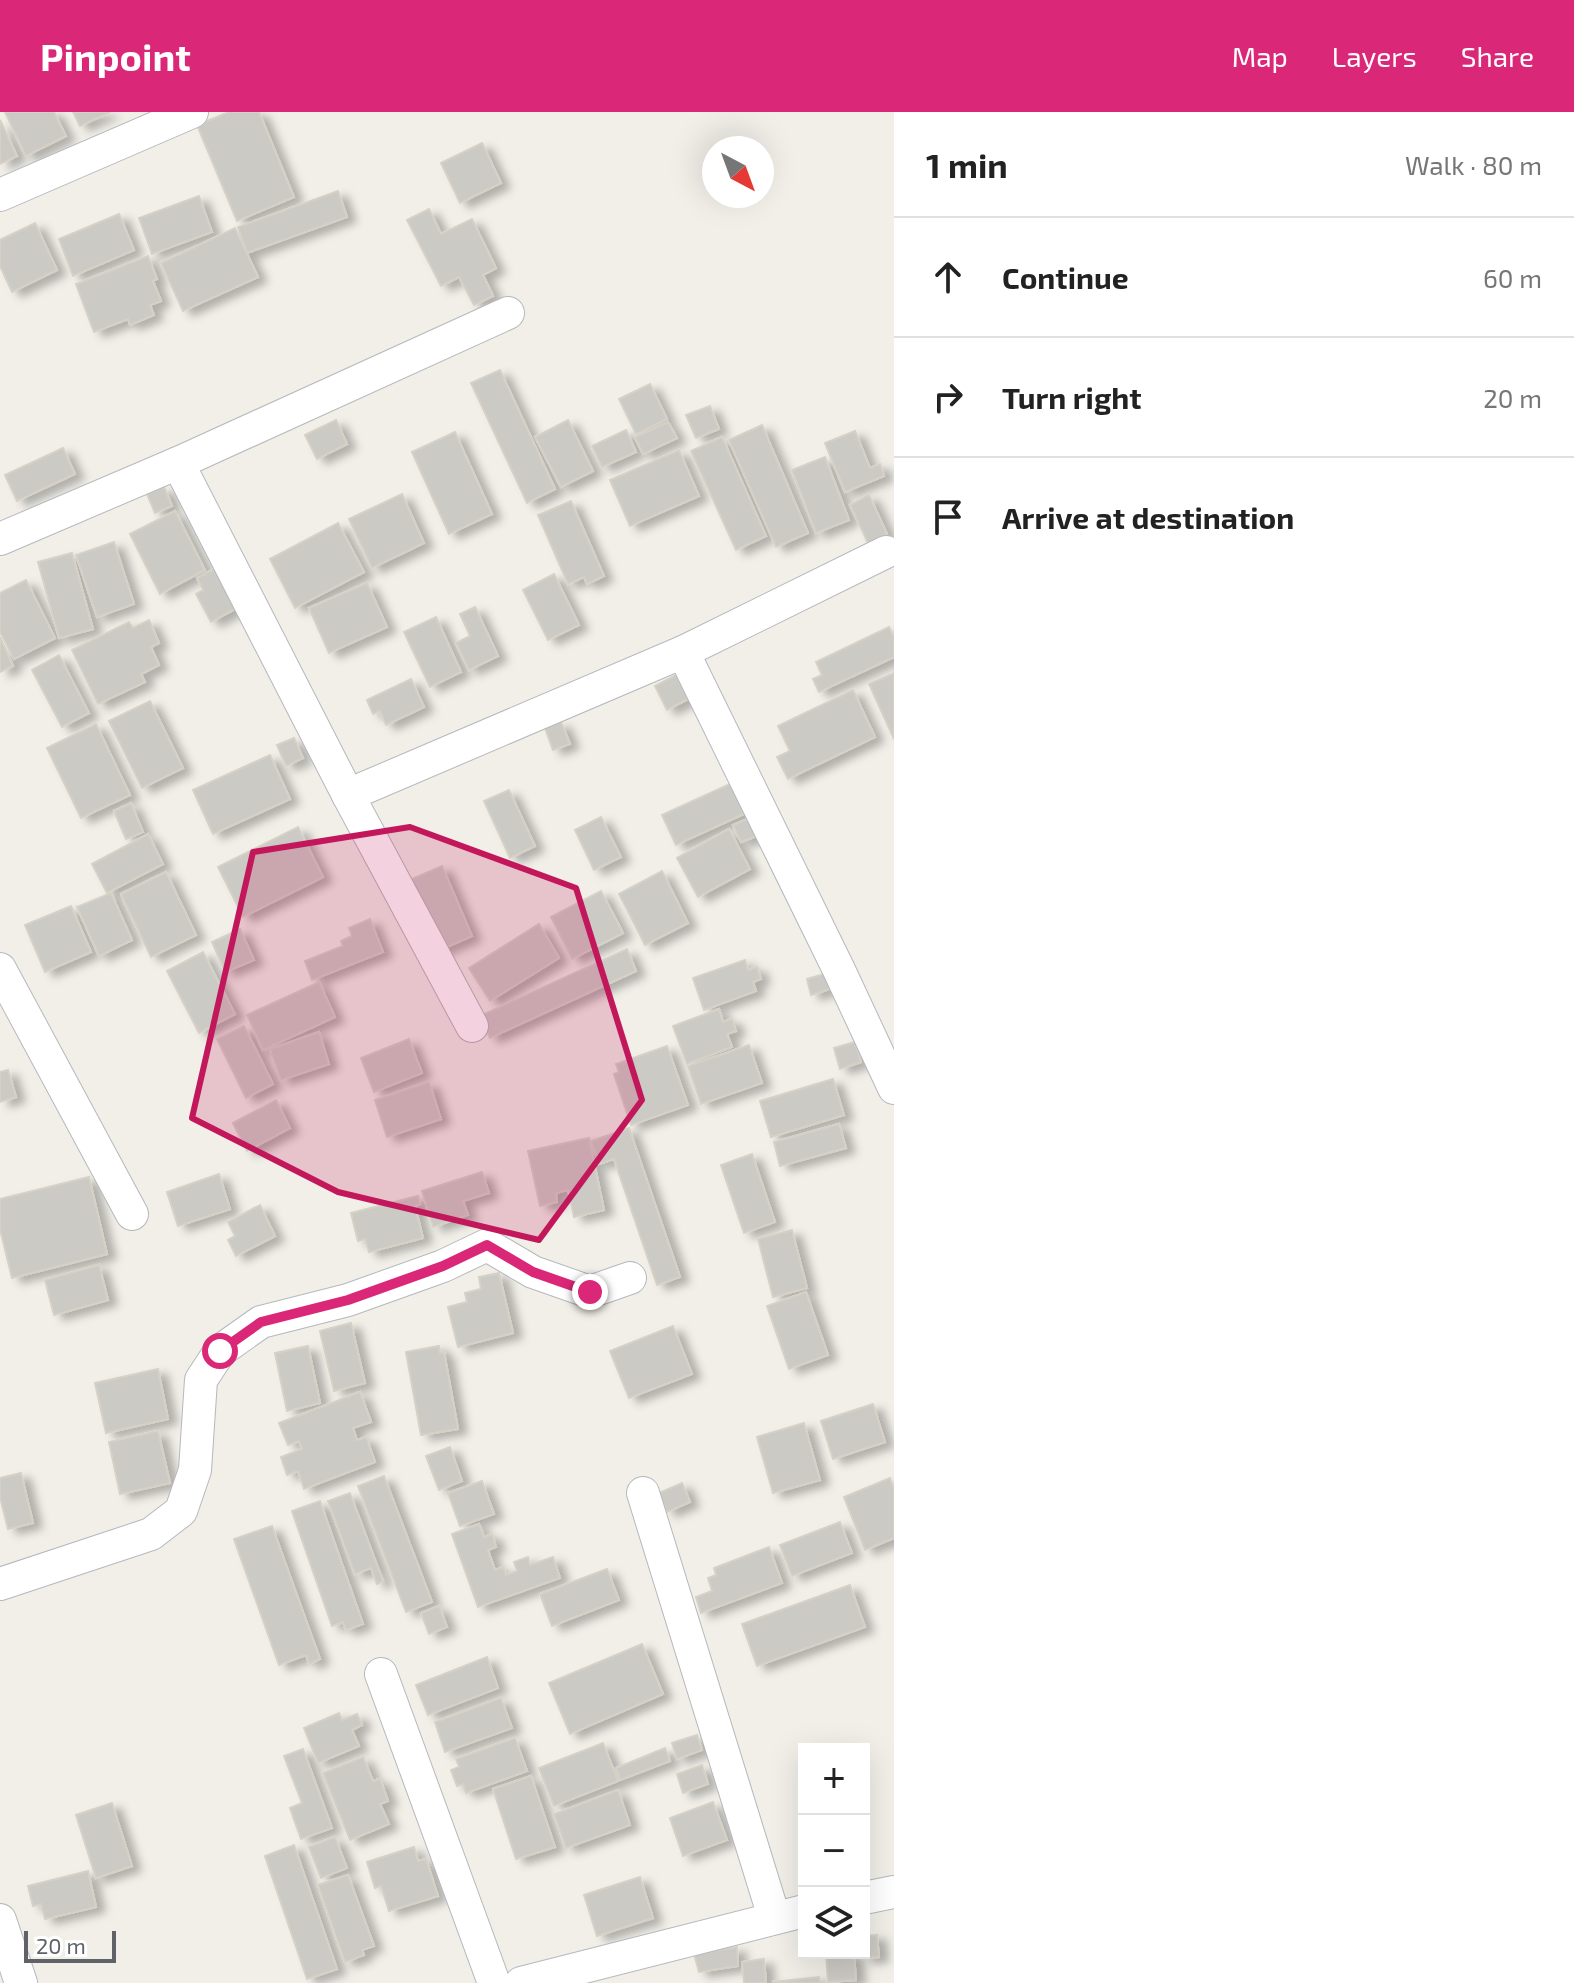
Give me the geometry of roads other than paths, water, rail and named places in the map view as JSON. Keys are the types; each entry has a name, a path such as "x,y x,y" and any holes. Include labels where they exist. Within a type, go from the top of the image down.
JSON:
{"street":[{"path":"0,195 192,112"},
{"path":"0,539 178,463 508,313"},
{"path":"178,463 348,795 472,1026"},
{"path":"348,795 683,652 886,552"},
{"path":"683,652 894,1088"},
{"path":"0,969 132,1214"},
{"path":"0,1584 151,1534 181,1511 195,1470 201,1380 220,1351 261,1322 348,1300 443,1266 487,1245 533,1272 590,1292 630,1278"},
{"path":"521,1983 789,1914 643,1493"},
{"path":"381,1674 494,1983"},
{"path":"870,1897 894,1892"},
{"path":"0,1920 21,1983"}]}
